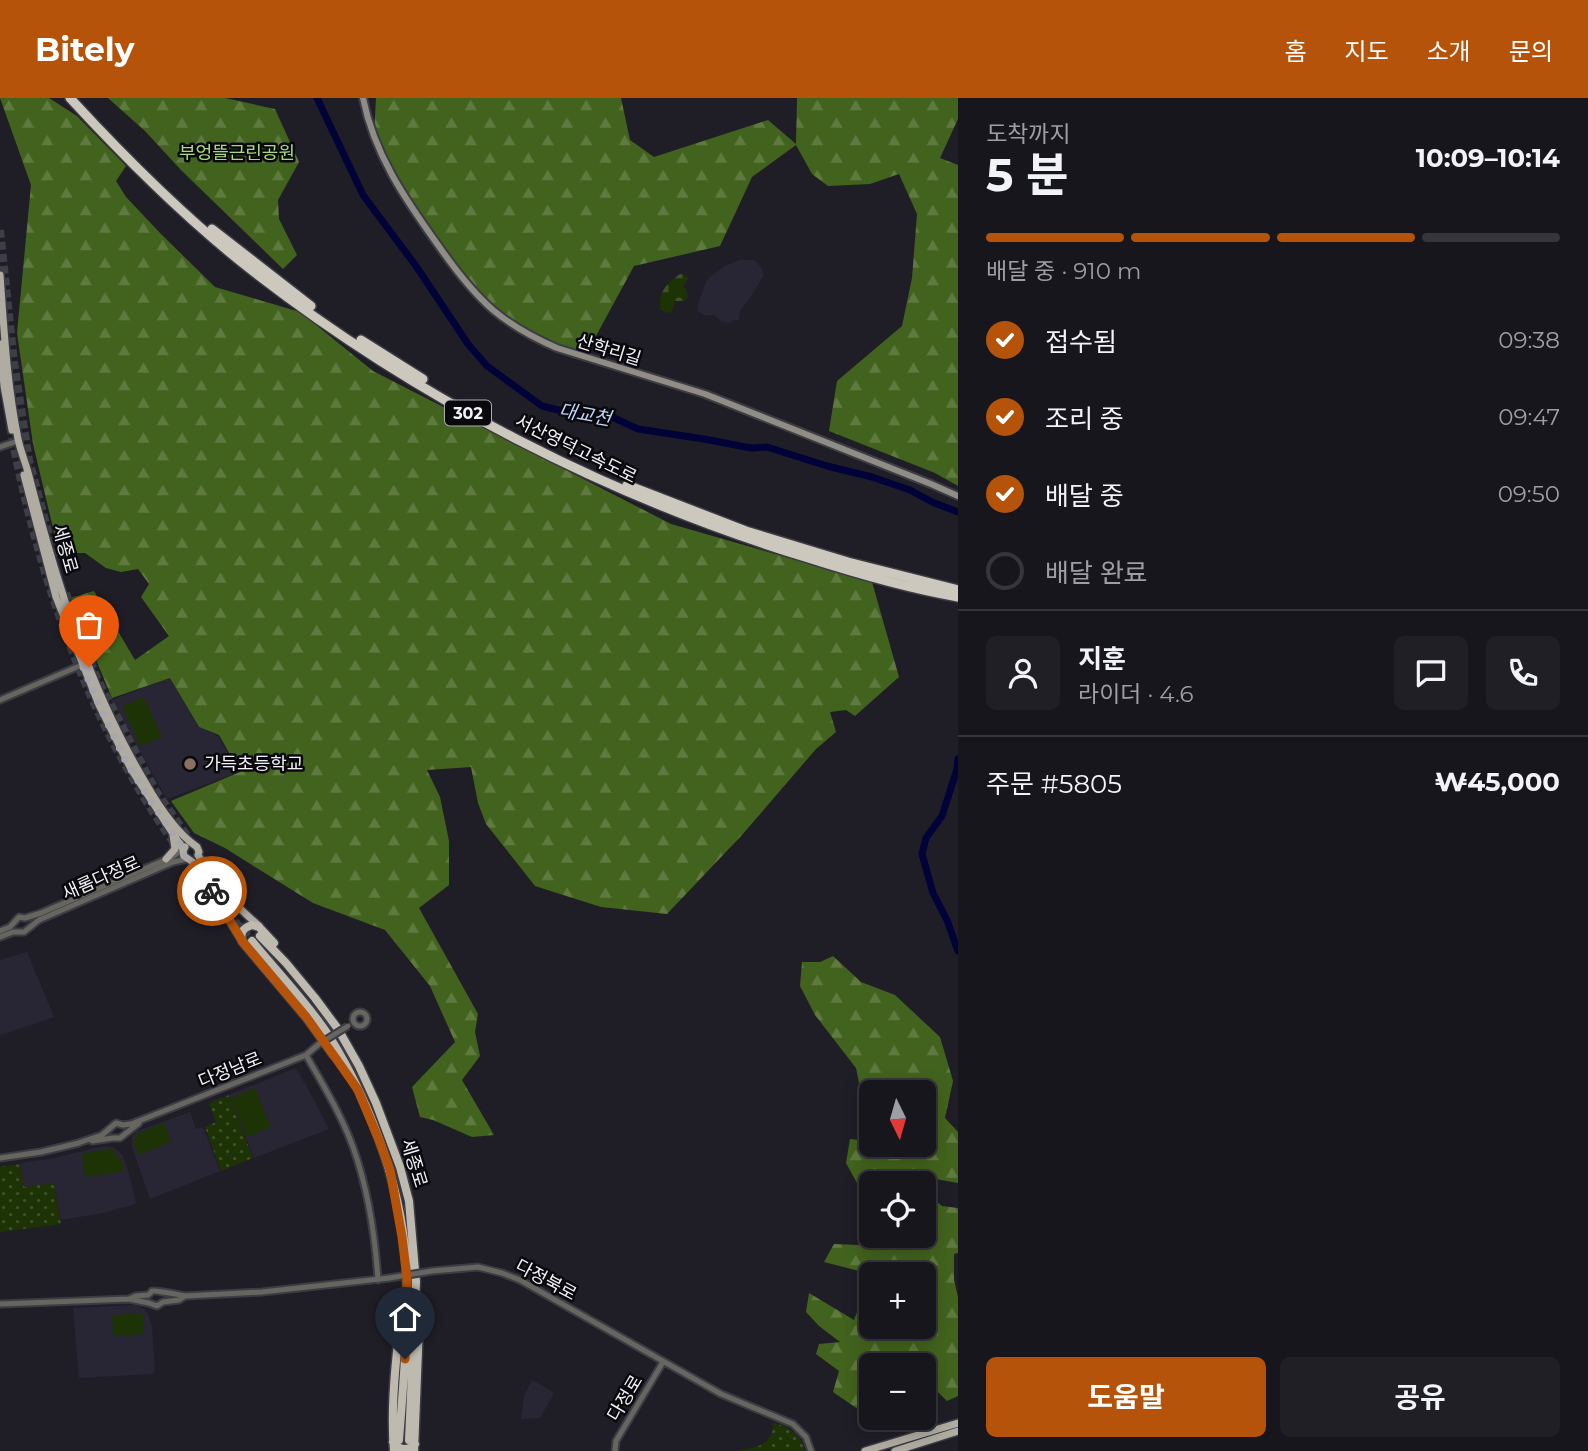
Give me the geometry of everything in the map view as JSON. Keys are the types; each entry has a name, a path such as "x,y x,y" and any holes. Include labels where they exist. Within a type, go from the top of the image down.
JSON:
{"highway":[{"name":"서산영덕고속도로","path":"70,98 156,187 254,272 392,368 470,414 558,460 635,495 745,538 846,570 944,591 958,590"},
{"name":"서산영덕고속도로","path":"78,98 158,181 207,226 257,266 323,315 472,409 636,489 746,531 958,597"},
{"name":"세종로","path":"253,936 358,1090 390,1170 407,1278 395,1380 396,1444"},
{"name":"세종로","path":"253,936 323,1002 361,1062 400,1167 409,1201 418,1264 413,1445"},
{"path":"396,1444 402,1449 413,1445"}],"main road":[{"name":"산학리길","path":"363,98 377,147 401,193 471,288 488,306 512,324 557,348 680,385 735,405 958,496"},
{"name":"세종로","path":"0,275 16,442"},
{"name":"세종로","path":"0,344 4,386 16,442 56,597 99,705 126,762 183,850"},
{"name":"세종로","path":"84,664 135,766 155,799 191,844"},
{"path":"166,859 175,849 173,834"},
{"path":"191,844 197,847 198,855 212,878 236,906 253,936 184,856 185,846 191,844"},
{"path":"189,860 198,855"},
{"path":"865,1451 958,1421"},
{"path":"895,1451 958,1433"}],"street":[{"path":"0,447 16,442"},
{"path":"0,700 84,664"},
{"name":"새롬다정로","path":"25,918 41,914 183,850"},
{"name":"새롬다정로","path":"29,928 39,920 173,862 189,860"},
{"path":"0,931 10,927 19,917 29,921 29,928 24,932 0,937"},
{"path":"13,923 17,932"},
{"name":"다정남로","path":"149,1117 306,1055 351,1024"},
{"path":"306,1055 338,1112 360,1169 373,1224 378,1280"},
{"path":"0,1158 78,1143 102,1135 116,1123 131,1124 149,1117"},
{"path":"78,1143 120,1139 149,1117"},
{"path":"123,1125 125,1133"},
{"path":"110,1129 113,1138"},
{"name":"다정북로","path":"185,1296 262,1292 478,1267 520,1280 721,1394 793,1424 806,1437 811,1451"},
{"path":"129,1299 148,1295 153,1290 185,1296"},
{"path":"162,1293 163,1302"},
{"path":"148,1295 149,1303"},
{"path":"0,1304 129,1299 157,1306 185,1296"},
{"name":"다정로","path":"615,1451 616,1441 663,1362"}],"shaded area":[{"path":"739,260 754,260 764,275 740,311 739,320 730,323 697,311 706,282 725,266"},
{"path":"170,678 198,727 218,736 239,772 167,799 111,700"},
{"path":"27,952 54,1017 0,1035 0,960"},
{"path":"296,1068 329,1129 254,1158 229,1095"},
{"path":"190,1112 196,1129 203,1127 220,1171 150,1199 132,1147 132,1136 137,1131"},
{"path":"103,1146 112,1147 123,1156 136,1204 61,1220 54,1183 24,1187 20,1163 50,1159"},
{"path":"135,1305 148,1314 152,1327 155,1371 152,1374 79,1378 73,1308"},
{"path":"532,1380 554,1393 540,1418 521,1419 524,1396"}],"green space":[{"path":"0,98 49,98 77,116 126,166 116,181 126,197 215,287 300,312 373,371 671,524 872,582 899,677 855,716 846,710 830,712 836,732 816,749 742,835 667,914 601,907 535,886 486,824 478,803 471,767 427,770 440,797 449,841 449,885 419,908 478,1014 475,1032 480,1056 462,1080 494,1135 472,1137 420,1117 412,1087 455,1042 430,986 385,930 313,903 225,848 194,833 171,801 240,772 219,735 199,727 170,678 112,698 70,598 94,591 135,660 169,636 141,597 149,584 138,569 121,572 106,568 85,553 59,553 33,444 17,333 31,185"},
{"name":"부엉뜰근린공원","path":"108,98 225,98 275,109 299,162 278,200 279,219 297,255 283,269 181,170 145,131"},
{"path":"376,98 621,98 630,140 654,157 768,120 796,144 797,98 958,98 958,119 940,158 958,165 958,486 935,473 829,431 837,381 902,326 912,278 917,214 899,174 870,184 828,186 812,174 796,145 752,177 720,246 634,266 591,345 587,358 511,324 471,288 405,198 374,135"},
{"path":"680,274 688,278 683,287 688,297 684,301 675,301 670,313 661,310 660,298 664,289"},
{"path":"144,697 162,737 140,746 122,706"},
{"path":"833,956 861,982 895,995 940,1037 953,1081 945,1118 958,1132 958,1183 936,1179 936,1171 859,1171 859,1187 846,1163 850,1139 859,1140 859,1157 936,1157 936,1080 859,1080 859,1083 856,1068 815,1015 800,986 802,962 820,962"},
{"path":"255,1088 271,1127 247,1137 231,1098"},
{"path":"229,1095 253,1158 221,1171 205,1127 216,1122 209,1103"},
{"path":"164,1123 171,1139 169,1143 139,1155 134,1143 136,1135"},
{"path":"111,1148 115,1151 116,1158 121,1158 124,1171 88,1177 85,1175 82,1154"},
{"path":"20,1164 24,1187 54,1183 61,1224 0,1232 0,1167"},
{"path":"936,1201 942,1206 958,1208 958,1253 954,1254 954,1280 958,1297 958,1396 947,1401 936,1390 936,1353 859,1353 859,1410 833,1392 839,1371 816,1354 819,1344 840,1342 806,1312 809,1293 854,1320 859,1307 859,1339 936,1339 936,1262 859,1262 859,1271 824,1262 834,1244 859,1245 859,1248 936,1248"},
{"path":"141,1313 144,1334 113,1336 112,1315"},
{"path":"773,1423 794,1432 805,1451 736,1451 756,1447 766,1441 770,1437"}],"waterway":[{"name":"대교천","path":"317,98 363,195 416,266 468,344 487,366 542,406 574,414 614,418 638,429 751,448 767,447 872,477 910,490 958,512"},
{"name":"대교천","path":"958,759 942,816 926,838 922,854 933,893 947,920 958,951"}],"tunnel":[{"path":"0,230 14,362 29,460 56,561"},
{"path":"10,426 33,530 58,614 74,655 90,695 129,772 176,846"},
{"path":"66,593 97,678 156,791 188,837"},
{"path":"184,856 207,888"},
{"path":"227,912 252,941"}],"way so far":[{"path":"89,667 87,663 82,665 126,762 180,843 184,856 194,863 212,891"}],"place":[{"name":"가득초등학교","path":"190,764"}],"route":[{"path":"212,891 243,942 307,1018 358,1090 366,1108 390,1170 397,1204 407,1278 405,1359"}]}
